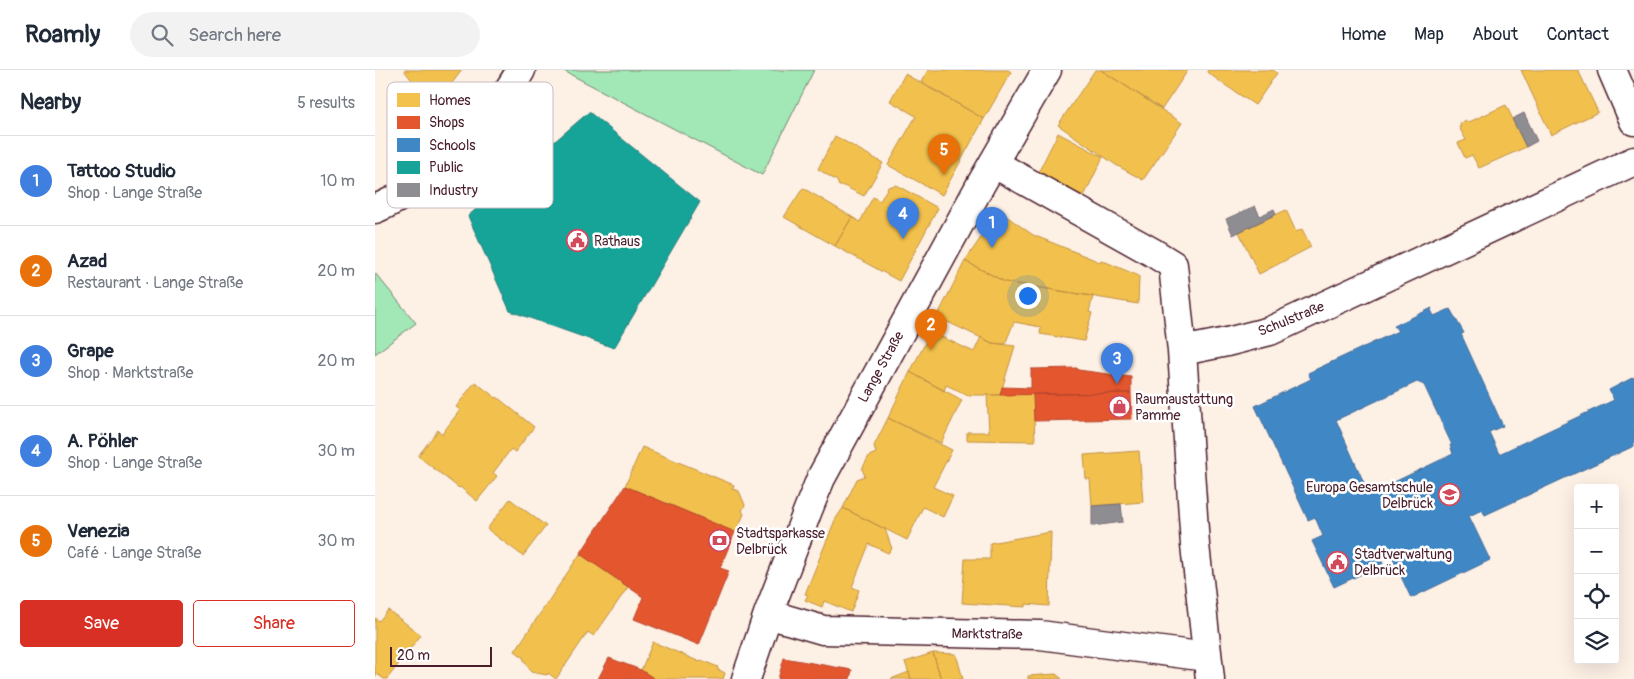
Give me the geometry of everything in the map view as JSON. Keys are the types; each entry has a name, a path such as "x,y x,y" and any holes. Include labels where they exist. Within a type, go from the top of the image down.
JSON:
{"street":[{"path":"514,82 521,70"},
{"name":"Lange Straße","path":"746,679 768,614 821,478 993,164 1047,70"},
{"path":"1612,70 1634,121"},
{"name":"Schulstraße","path":"1182,351 1270,331 1634,161"},
{"path":"993,164 1153,252 1173,265 1182,351"},
{"path":"375,209 387,204"},
{"name":"Marktstraße","path":"768,614 823,630 1040,635 1208,668 1195,545 1182,351"}],"green space":[{"path":"562,70 814,70 762,175"},
{"path":"375,273 416,323 375,354"}],"building: Homes":[{"path":"404,70 462,70 453,82 413,82"},
{"path":"928,70 1008,70 1011,72 984,119 921,82"},
{"path":"1095,70 1101,70 1182,123 1143,180 1116,165 1058,125"},
{"path":"1101,70 1188,70 1162,109"},
{"path":"1208,70 1273,70 1277,73 1255,105 1207,72"},
{"path":"1521,70 1578,70 1598,112 1551,135"},
{"path":"905,74 984,119 942,195 888,165 916,116 890,101"},
{"path":"1506,105 1526,147 1479,168 1472,155 1465,158 1458,143 1466,140 1459,127 1461,126 1460,124 1466,121 1467,123"},
{"path":"1058,133 1103,157 1084,196 1038,173"},
{"path":"835,136 883,163 864,196 844,186 839,186 837,181 818,169"},
{"path":"896,185 938,208 899,281 835,246 852,217 860,222 873,197 880,201 888,187"},
{"path":"803,188 852,217 835,246 784,217"},
{"path":"1286,210 1296,232 1302,229 1311,247 1259,274 1239,232"},
{"path":"999,211 1033,235 1139,276 1138,304 1005,282 965,261"},
{"path":"965,261 1005,282 1093,296 1089,312 1092,313 1084,341 1040,334 1041,327 1014,322 1005,344 992,343 937,317"},
{"path":"931,332 974,352 981,337 992,343 1015,346 1000,395 968,395 946,385 944,391 910,372"},
{"path":"910,372 962,400 941,443 888,418"},
{"path":"475,382 534,427 515,452 511,449 493,473 497,476 477,501 418,456 438,430 442,434 460,410 456,407"},
{"path":"1033,394 1035,441 967,440 967,432 989,432 987,395"},
{"path":"888,418 952,450 933,487 953,496 943,517 923,507 907,540 843,508 857,479 865,476 862,469 869,456 876,453 874,446"},
{"path":"642,447 734,485 732,489 739,491 745,505 742,511 744,514 737,530 735,532 625,486"},
{"path":"1139,451 1143,502 1092,506 1090,479 1086,479 1084,455"},
{"path":"510,499 546,526 523,556 487,529"},
{"path":"843,508 885,529 892,549 888,553 869,544 852,587 859,590 851,612 824,601 822,607 805,600 808,595 805,594 835,520"},
{"path":"1051,532 1049,606 1026,604 1026,607 962,603 965,559 990,559 990,543"},
{"path":"580,554 628,587 594,636 588,632 556,679 548,673 547,675 531,672 523,657 515,651"},
{"path":"388,610 421,635 387,679 384,679 377,674 375,677 375,618 379,621"},
{"path":"653,642 700,662 701,660 718,667 717,669 725,673 723,679 655,679 641,670"},
{"path":"933,653 956,654 963,679 941,679"},
{"path":"933,653 941,679 911,679 905,662"},
{"path":"909,672 911,679 891,679"},
{"path":"1056,674 1062,679 1028,679 1028,676"}],"building: Shops":[{"path":"1077,368 1078,370 1131,377 1131,393 1000,395 1002,387 1031,388 1031,369"},
{"path":"1131,393 1132,419 1034,421 1033,394"},
{"path":"625,486 735,532 720,568 729,571 699,645 634,619 643,597 580,554"},
{"path":"609,658 641,670 655,679 598,679"},
{"path":"784,658 852,670 850,679 778,679"}],"building: Schools":[{"path":"1432,308 1434,316 1450,309 1464,333 1461,334 1503,426 1489,432 1499,454 1614,400 1609,390 1634,377 1634,446 1485,515 1482,510 1469,516 1490,560 1411,598 1390,553 1380,558 1383,564 1334,587 1312,541 1323,536 1315,517 1308,520 1255,406 1311,379 1308,373 1398,331 1394,326","holes":["1417,382 1424,385 1452,445 1450,445 1453,454 1369,494 1336,420"]}],"building: Public":[{"name":"Rathaus","path":"589,112 700,202 614,348 510,311 468,216 477,208 553,208 553,143"}],"building: Industry":[{"path":"1524,113 1537,141 1526,147 1512,119"},
{"path":"1255,206 1260,216 1274,209 1276,214 1233,235 1226,219"},
{"path":"1121,504 1123,522 1092,526 1092,506"}],"place":[{"name":"Venezia","path":"944,175"},
{"name":"A. Pöhler","path":"903,239"},
{"name":"Rathaus","path":"578,241"},
{"name":"Tattoo Studio","path":"992,248"},
{"name":"Azad","path":"931,350"},
{"name":"Grape","path":"1117,384"},
{"name":"Raumaustattung Pamme","path":"1119,407"},
{"name":"Europa Gesamtschule Delbrück","path":"1449,495"},
{"name":"Stadtsparkasse Delbrück","path":"720,541"},
{"name":"Stadtverwaltung Delbrück","path":"1338,562"}]}
